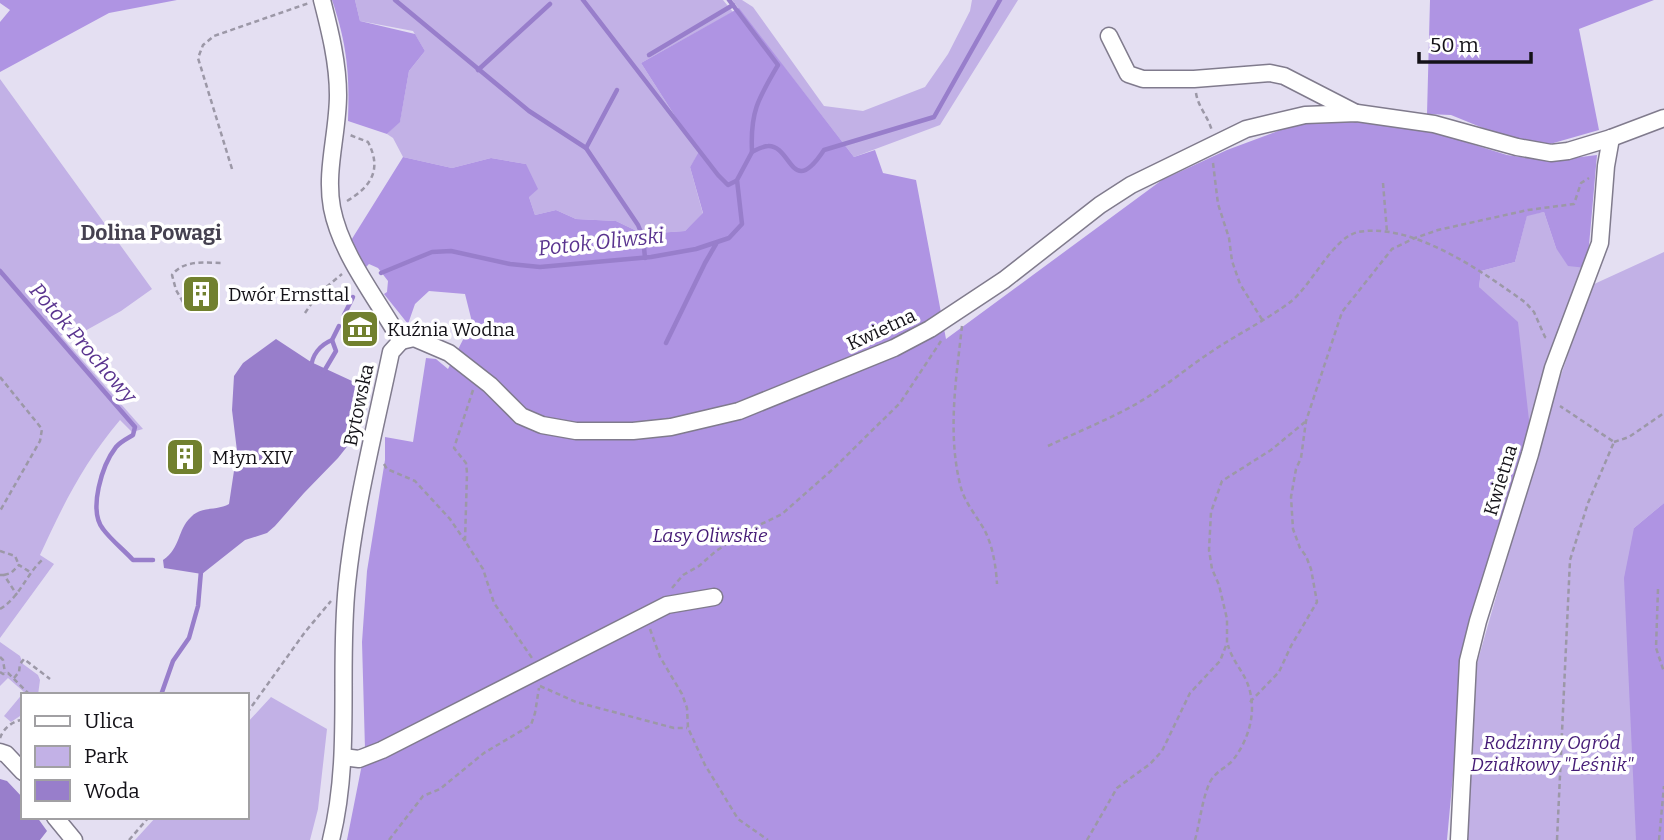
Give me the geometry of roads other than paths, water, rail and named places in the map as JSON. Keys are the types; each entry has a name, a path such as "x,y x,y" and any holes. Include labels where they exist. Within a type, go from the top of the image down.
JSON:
{"street":[{"path":"317,1 335,63 338,95 330,175 332,210 352,271 375,296 401,341"},
{"name":"Kwietna","path":"1109,36 1128,74 1143,79 1194,79 1270,73 1284,76 1357,113"},
{"name":"Kwietna","path":"401,341 414,338 449,353 479,376 521,416 542,425 576,431 633,431 671,427 739,411 894,348 957,313 1100,205 1141,180 1207,146 1271,121 1306,115 1357,113 1434,124 1517,147 1551,153 1611,138 1664,118"},
{"name":"Kwietna","path":"1459,840 1468,662 1544,398 1600,243 1611,138"},
{"name":"Bytowska","path":"331,840 343,757 346,586 354,527 391,352 401,341"},
{"path":"343,757 366,757 539,678 667,605 714,597"},
{"path":"0,752 6,754 21,770"},
{"path":"57,819 74,840"}],"water":[{"path":"276,339 311,362 365,387 369,396 364,420 357,434 338,458 267,533 245,540 202,574 164,568 163,560 173,550 191,517 199,511 229,504 237,451 232,410 234,376 243,363"},
{"path":"0,779 7,781 21,796 21,819 38,819 47,831 40,840 0,840"}],"waterway":[{"path":"395,0 529,111 586,148 638,225 643,237 645,258"},
{"path":"583,0 718,175 728,185 736,181"},
{"path":"729,0 778,65 765,87 754,116 752,152"},
{"name":"Potok Oliwski","path":"381,273 432,252 451,251 510,264 540,267 651,257 696,249 729,238 742,224 737,180 752,152 766,146 776,148 798,170 805,170 824,150 934,117 1000,0"},
{"path":"478,70 550,4"},
{"path":"649,55 733,5"},
{"path":"586,148 617,90"},
{"path":"666,343 716,244"},
{"name":"Potok Prochowy","path":"0,271 135,427 133,435 116,447 106,465 99,488 97,511 103,529 133,560 153,560"},
{"name":"Potok Oliwski","path":"344,315 353,297"},
{"name":"Potok Oliwski","path":"311,368 317,351 332,340 339,326"},
{"name":"Potok Oliwski","path":"323,373 336,351 332,340"},
{"name":"Potok Oliwski","path":"162,693 173,661 189,638 198,606 201,571"}],"place":[{"name":"Dwór Ernsttal","path":"201,294"},
{"name":"Kuźnia Wodna","path":"360,329"},
{"name":"Młyn XIV","path":"185,457"}],"district":[{"name":"Dolina Powagi","path":"151,233"}],"park label":[{"name":"Lasy Oliwskie","path":"710,535"},
{"name":"Rodzinny Ogród Działkowy \"Leśnik\"","path":"1552,753"}]}
